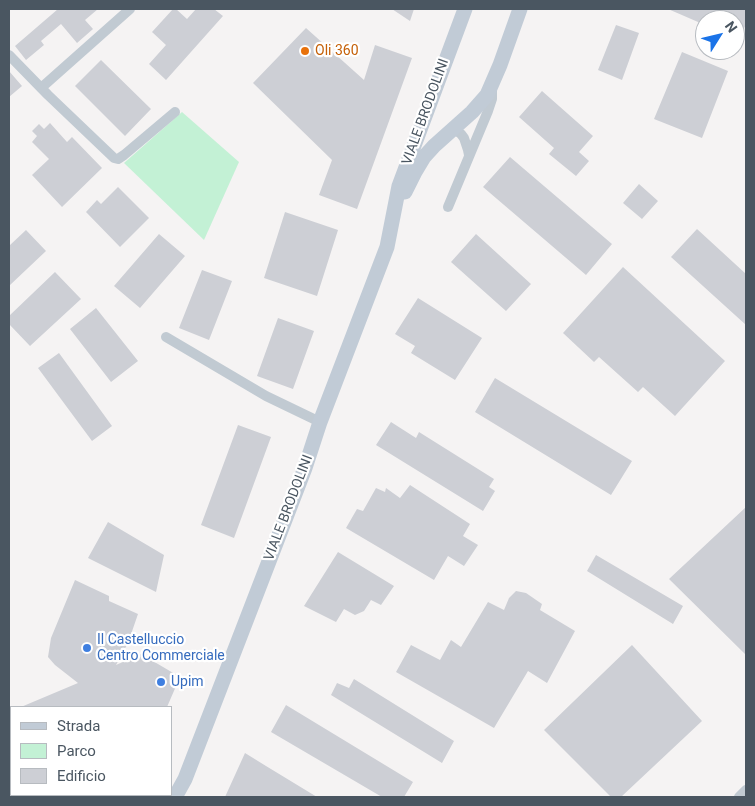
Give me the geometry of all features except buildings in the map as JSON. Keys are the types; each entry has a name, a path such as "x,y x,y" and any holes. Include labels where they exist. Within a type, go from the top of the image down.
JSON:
{"street":[{"path":"42,88 130,9"},
{"name":"VIALE BRODOLINI","path":"175,797 185,778 302,477 320,422 386,247 399,186 465,9"},
{"name":"VIALE BRODOLINI","path":"393,216 424,157 472,112 487,95 502,61 520,9"},
{"path":"9,55 114,158 124,156 175,112"},
{"path":"448,207 492,99 492,84"},
{"path":"454,129 464,138 469,156"},
{"path":"166,337 266,396 320,422"},
{"path":"739,797 746,790"}],"green space":[{"path":"182,112 239,162 204,240 124,163"}],"place":[{"name":"Oli 360","path":"305,51"},
{"name":"Il Castelluccio Centro Commerciale","path":"87,648"},
{"name":"Upim","path":"161,682"}]}
